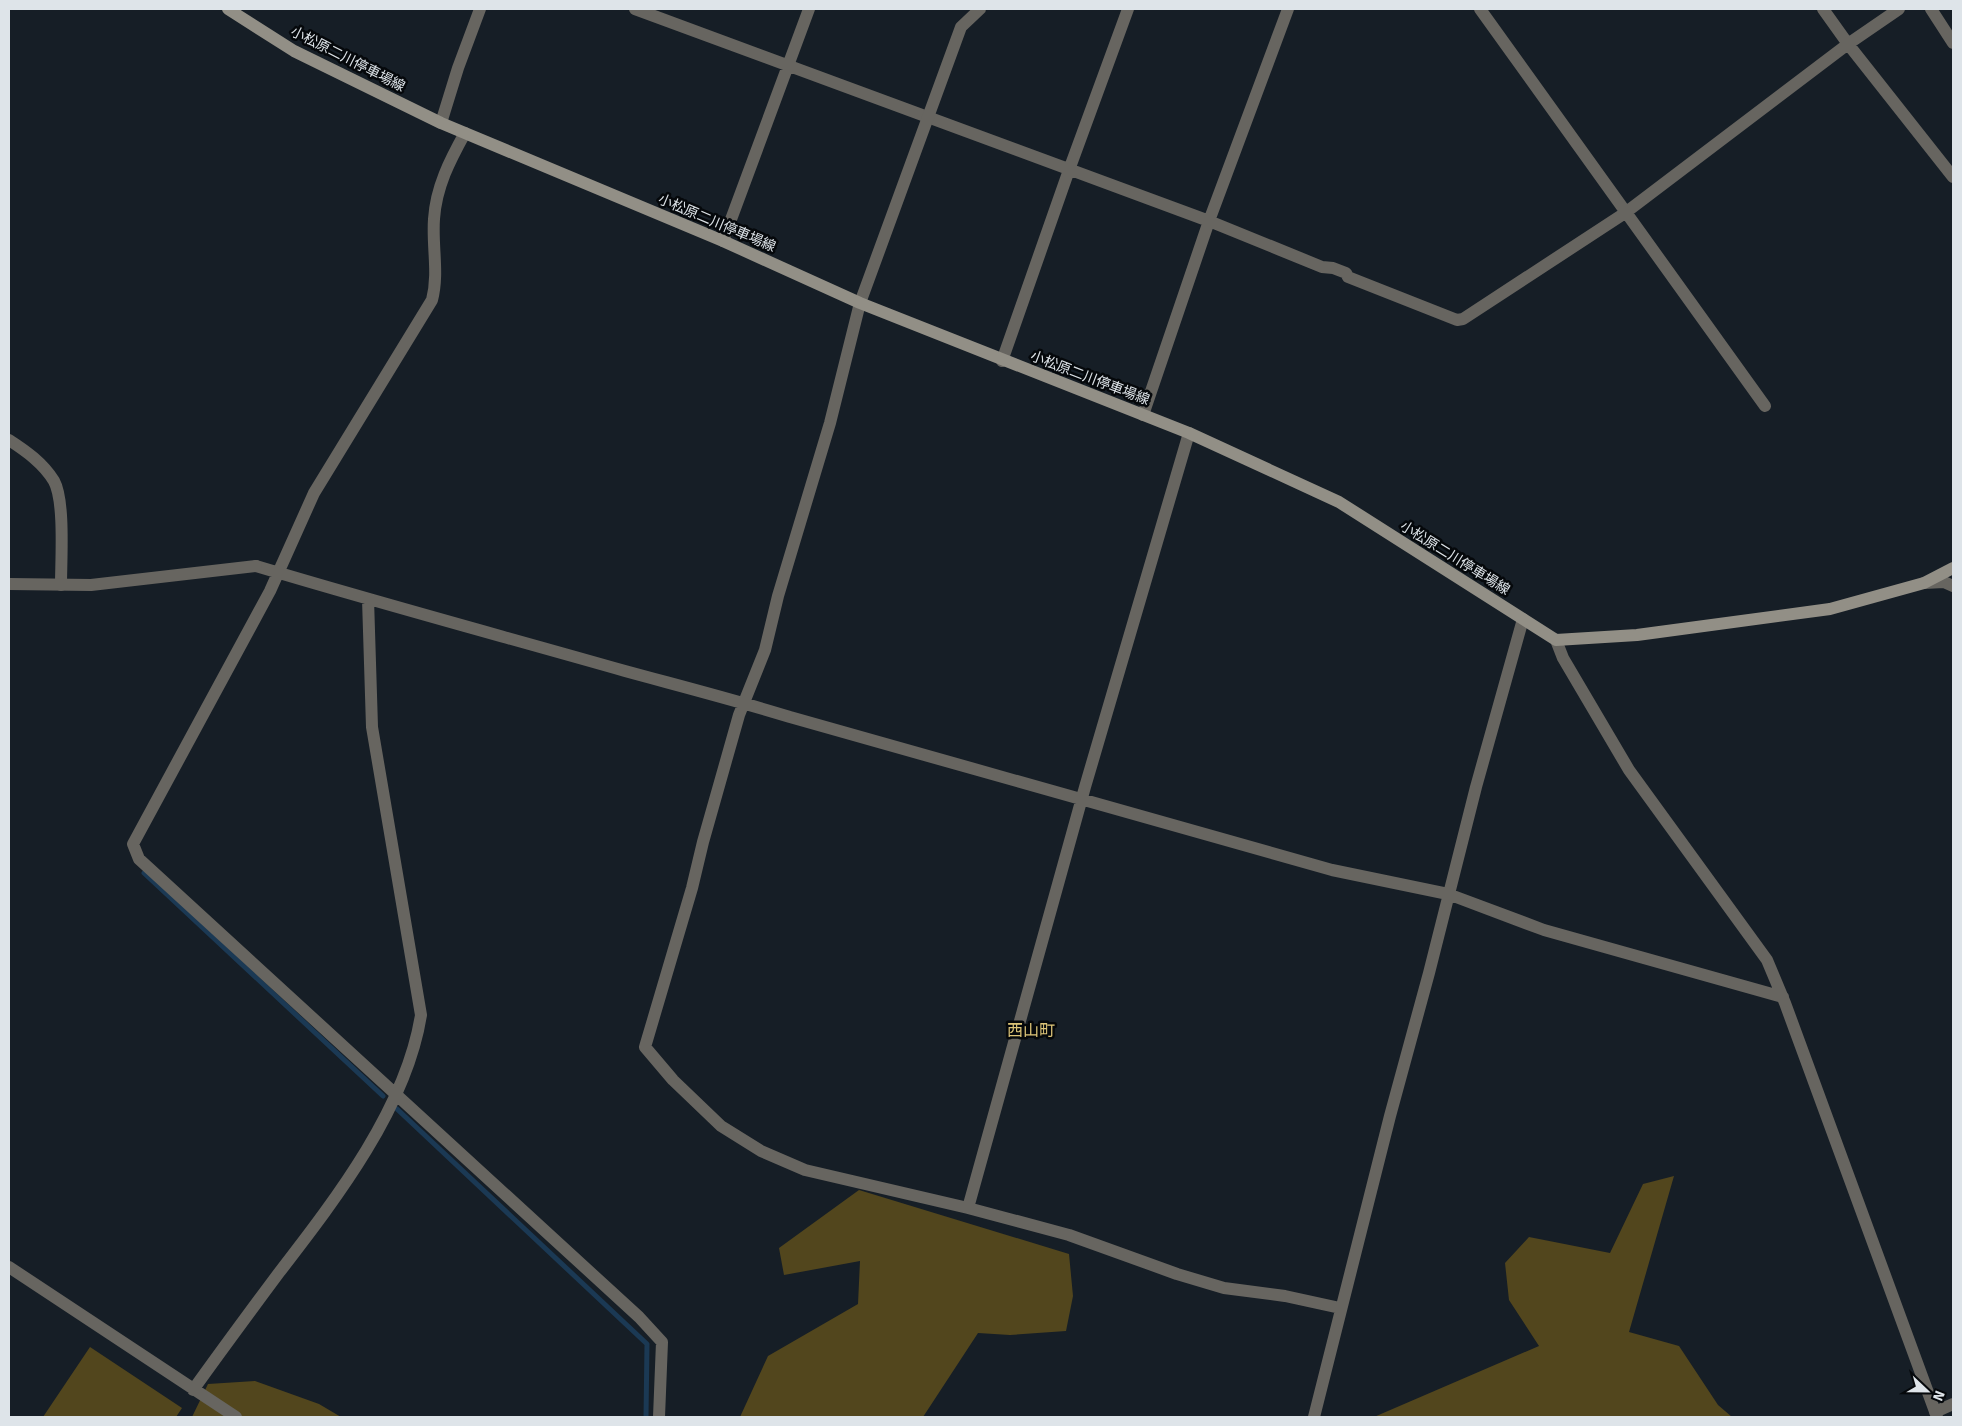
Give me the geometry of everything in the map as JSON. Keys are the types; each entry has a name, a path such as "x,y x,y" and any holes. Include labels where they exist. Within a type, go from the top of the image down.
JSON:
{"main road":[{"name":"小松原二川停車場線","path":"228,9 294,51 441,123 723,241 860,303 1002,361 1143,414 1339,502 1556,640"},
{"path":"1556,640 1637,635 1830,609 1924,583 1953,568"}],"street":[{"path":"441,123 458,68 480,9"},
{"path":"635,9 1209,221 1322,267 1333,268 1346,273 1348,277 1457,320 1463,319 1626,213 1848,44 1899,9"},
{"path":"723,241 808,9"},
{"path":"980,9 961,27 860,303 830,423 778,596 765,650 739,715 702,842 692,888 645,1047 673,1080 721,1126 761,1151 805,1170 968,1208 1069,1235 1177,1274 1224,1288 1285,1296 1340,1308"},
{"path":"1002,361 1128,9"},
{"path":"1143,414 1209,221 1288,9"},
{"path":"1480,9 1765,406"},
{"path":"1823,9 1848,44 1953,177"},
{"path":"1931,9 1953,43"},
{"path":"465,133 442,176 434,218 436,285 432,300 314,493 270,591 133,844 139,859 639,1317 662,1342 659,1417"},
{"path":"968,1208 1004,1072 1189,434"},
{"path":"9,440 30,454 54,482 60,501 61,585"},
{"path":"9,584 91,585 256,566 680,686 744,702 790,717 1332,870 1448,894 1544,930 1782,997"},
{"path":"1924,583 1944,582 1953,586"},
{"path":"193,1390 324,1213 365,1152 396,1095 417,1037 421,1015 372,727 368,599"},
{"path":"1314,1417 1340,1308 1476,787 1523,619"},
{"path":"1556,640 1563,658 1629,770 1767,960 1936,1415 1953,1404"},
{"path":"9,1267 236,1417"}],"shaded area":[{"path":"1674,1176 1629,1332 1679,1346 1718,1405 1732,1417 1374,1417 1539,1346 1509,1300 1505,1263 1529,1237 1610,1253 1643,1184"},
{"path":"859,1190 1069,1254 1073,1296 1066,1331 1010,1335 978,1333 923,1417 740,1417 768,1356 858,1304 860,1261 784,1275 779,1248"},
{"path":"90,1347 182,1408 176,1417 43,1417"},
{"path":"255,1381 319,1404 341,1417 192,1417 208,1384"}],"waterway":[{"path":"144,873 383,1096"},
{"path":"397,1109 647,1344 646,1417"}],"district":[{"name":"西山町","path":"1031,1031"}]}
